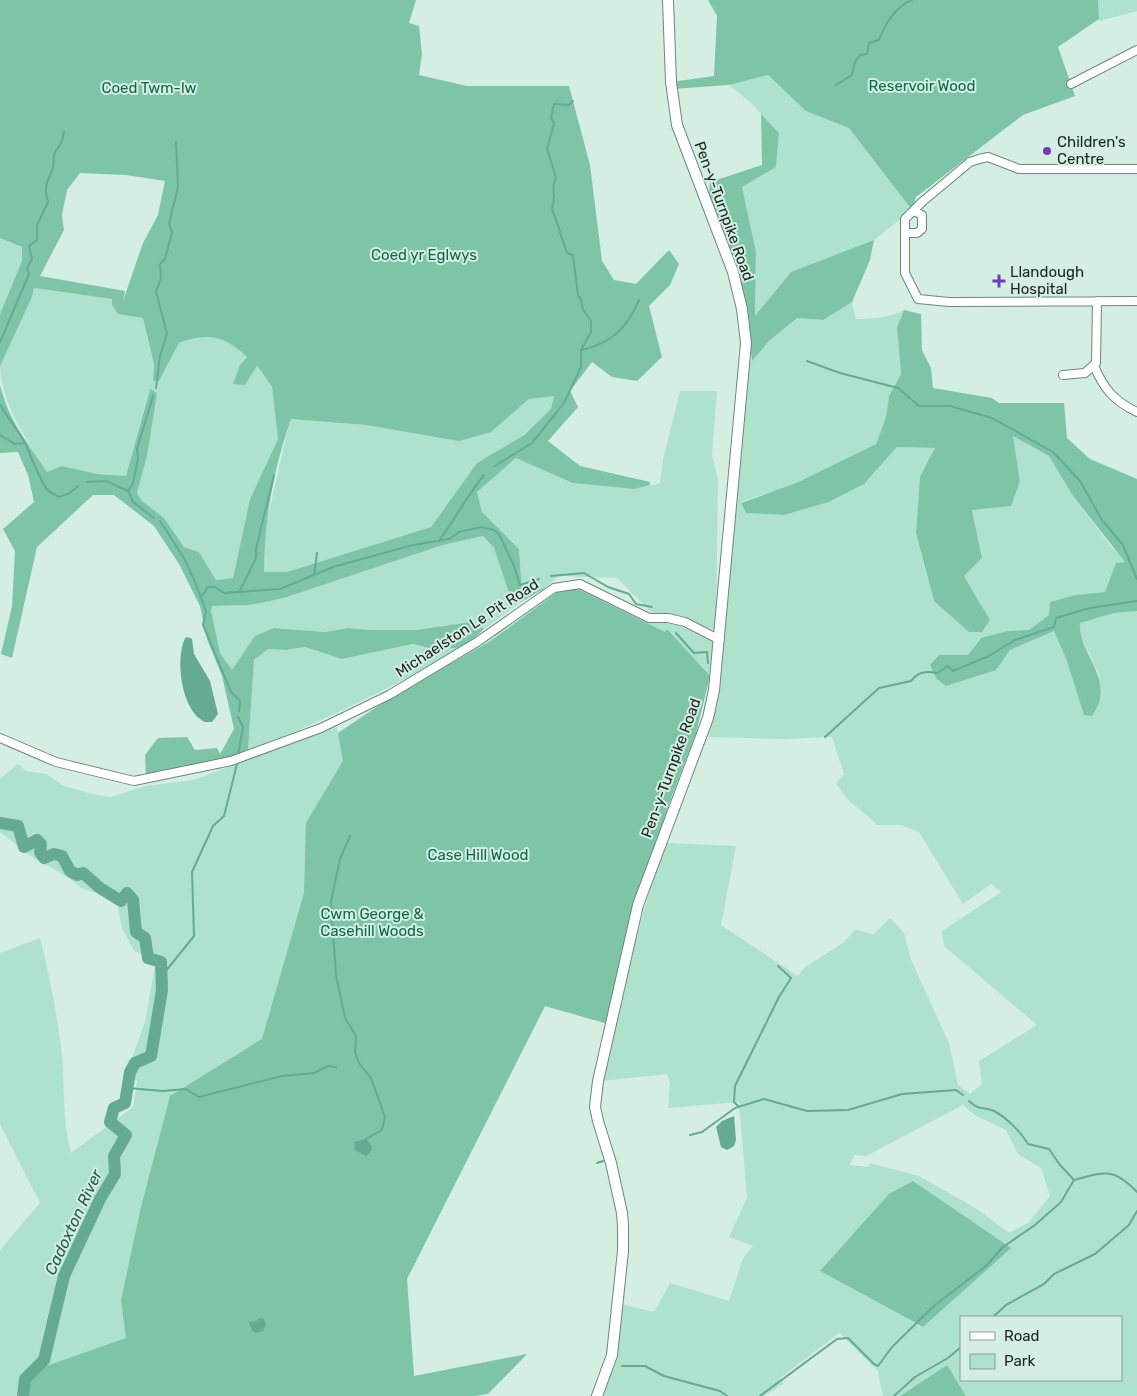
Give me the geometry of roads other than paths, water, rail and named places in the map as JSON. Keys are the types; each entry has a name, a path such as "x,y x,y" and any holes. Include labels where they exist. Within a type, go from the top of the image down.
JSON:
{"street":[{"name":"Pen-y-Turnpike Road","path":"597,1396 612,1355 623,1243 622,1213 611,1163 595,1106 598,1081 638,905 708,718 714,690 746,343 742,309 733,272 677,125 671,82 668,0"},
{"path":"1071,84 1137,50"},
{"path":"1137,169 1019,169 988,157 970,162 905,219 905,273 918,300 949,302 1137,301"},
{"path":"905,233 917,233 922,229 922,215 914,210"},
{"path":"1063,375 1085,373 1094,366 1097,360 1097,301"},
{"path":"1094,366 1110,395 1118,402 1137,412"},
{"name":"Michaelston Le Pit Road","path":"0,738 56,762 134,781 231,761 321,728 389,695 477,642 554,588 580,584 649,618 668,618 685,622 720,640"}],"waterway":[{"path":"836,85 852,75 855,62 860,55 867,54 869,43 879,40 884,28 896,11 912,0"},
{"path":"495,466 532,443 564,403 581,367 581,350 591,332 591,320 583,310 581,299 578,296 573,255 567,253 552,208 556,178 547,149 554,123 551,118 554,104 569,105 573,101"},
{"path":"0,342 29,274 27,268 32,259 29,246 37,240 37,225 48,202 47,184 53,168 55,152 61,142 64,131"},
{"path":"156,388 160,356 167,334 156,291 161,278 160,264 165,259 172,232 169,224 178,187 176,142"},
{"path":"582,350 602,343 617,333 629,319 639,300"},
{"path":"807,361 840,373 898,388 919,406 950,406 992,418 1053,452 1080,481 1102,520 1123,545 1137,579"},
{"path":"128,491 133,483 138,459 137,449 153,396"},
{"path":"0,404 25,443 40,478 47,489 59,497 70,493 78,486"},
{"path":"0,435 15,444 25,443"},
{"path":"240,591 256,558 256,549 274,475"},
{"path":"439,541 484,475"},
{"path":"87,482 106,481 128,491 133,502 154,518"},
{"path":"160,521 184,558 195,582 206,611 203,625 231,692 240,701 239,711"},
{"path":"201,597 208,587 215,587 224,593 280,589 333,567 413,545 449,539 459,532 482,527 494,530 499,534 514,566 520,585 539,579"},
{"path":"314,575 317,553"},
{"path":"551,576 584,573 608,587 629,594 636,604 652,607"},
{"path":"825,737 879,688 911,681 923,672 937,673 948,666 953,671 989,656 1015,640 1054,627 1056,618 1090,608 1137,601"},
{"path":"676,633 694,653 707,652 708,663"},
{"path":"238,717 243,727 238,755"},
{"path":"161,977 194,936 192,872 213,826 224,816 238,760"},
{"name":"Cadoxton River","path":"0,823 18,826 24,847 37,840 41,844 40,852 44,858 54,854 62,856 70,871 77,875 83,873 100,888 121,901 127,893 133,900 136,932 145,938 148,958 161,962 162,990 151,1056 135,1063 130,1072 125,1103 114,1108 110,1122 126,1135 114,1156 115,1174 100,1199 64,1276 44,1360 25,1379 23,1396"},
{"path":"350,836 340,859 331,902 336,975 345,1018 356,1036 355,1052 359,1063 371,1078 385,1117 382,1130 366,1139"},
{"path":"738,1106 734,1102 735,1086 779,997 791,978 778,966"},
{"path":"128,1088 163,1091 186,1089 199,1097 282,1076 314,1073 328,1066 336,1067"},
{"path":"690,1135 702,1132 735,1108 764,1099 807,1111 848,1110 902,1094 956,1090 963,1095"},
{"path":"969,1101 979,1108 994,1111 1004,1117 1018,1130 1028,1144 1049,1149 1074,1180 1102,1174 1115,1175 1137,1192"},
{"path":"597,1163 603,1161"},
{"path":"760,1396 837,1339 848,1338 878,1366 892,1347 935,1305 986,1266 1003,1247 1035,1225 1061,1202 1074,1180"},
{"path":"994,1316 1006,1305 1044,1284 1054,1274 1095,1254 1129,1225 1137,1211"},
{"path":"894,1396 915,1377 948,1358 960,1348"},
{"path":"622,1366 645,1366 664,1376 720,1391 727,1396"}],"place":[{"name":"Children's Centre","path":"1047,151"},
{"name":"Llandough Hospital","path":"999,281"}],"park label":[{"name":"Reservoir Wood","path":"922,86"},
{"name":"Coed Twm-lw","path":"149,88"},
{"name":"Coed yr Eglwys","path":"424,255"},
{"name":"Case Hill Wood","path":"478,855"},
{"name":"Cwm George & Casehill Woods","path":"372,922"}]}
